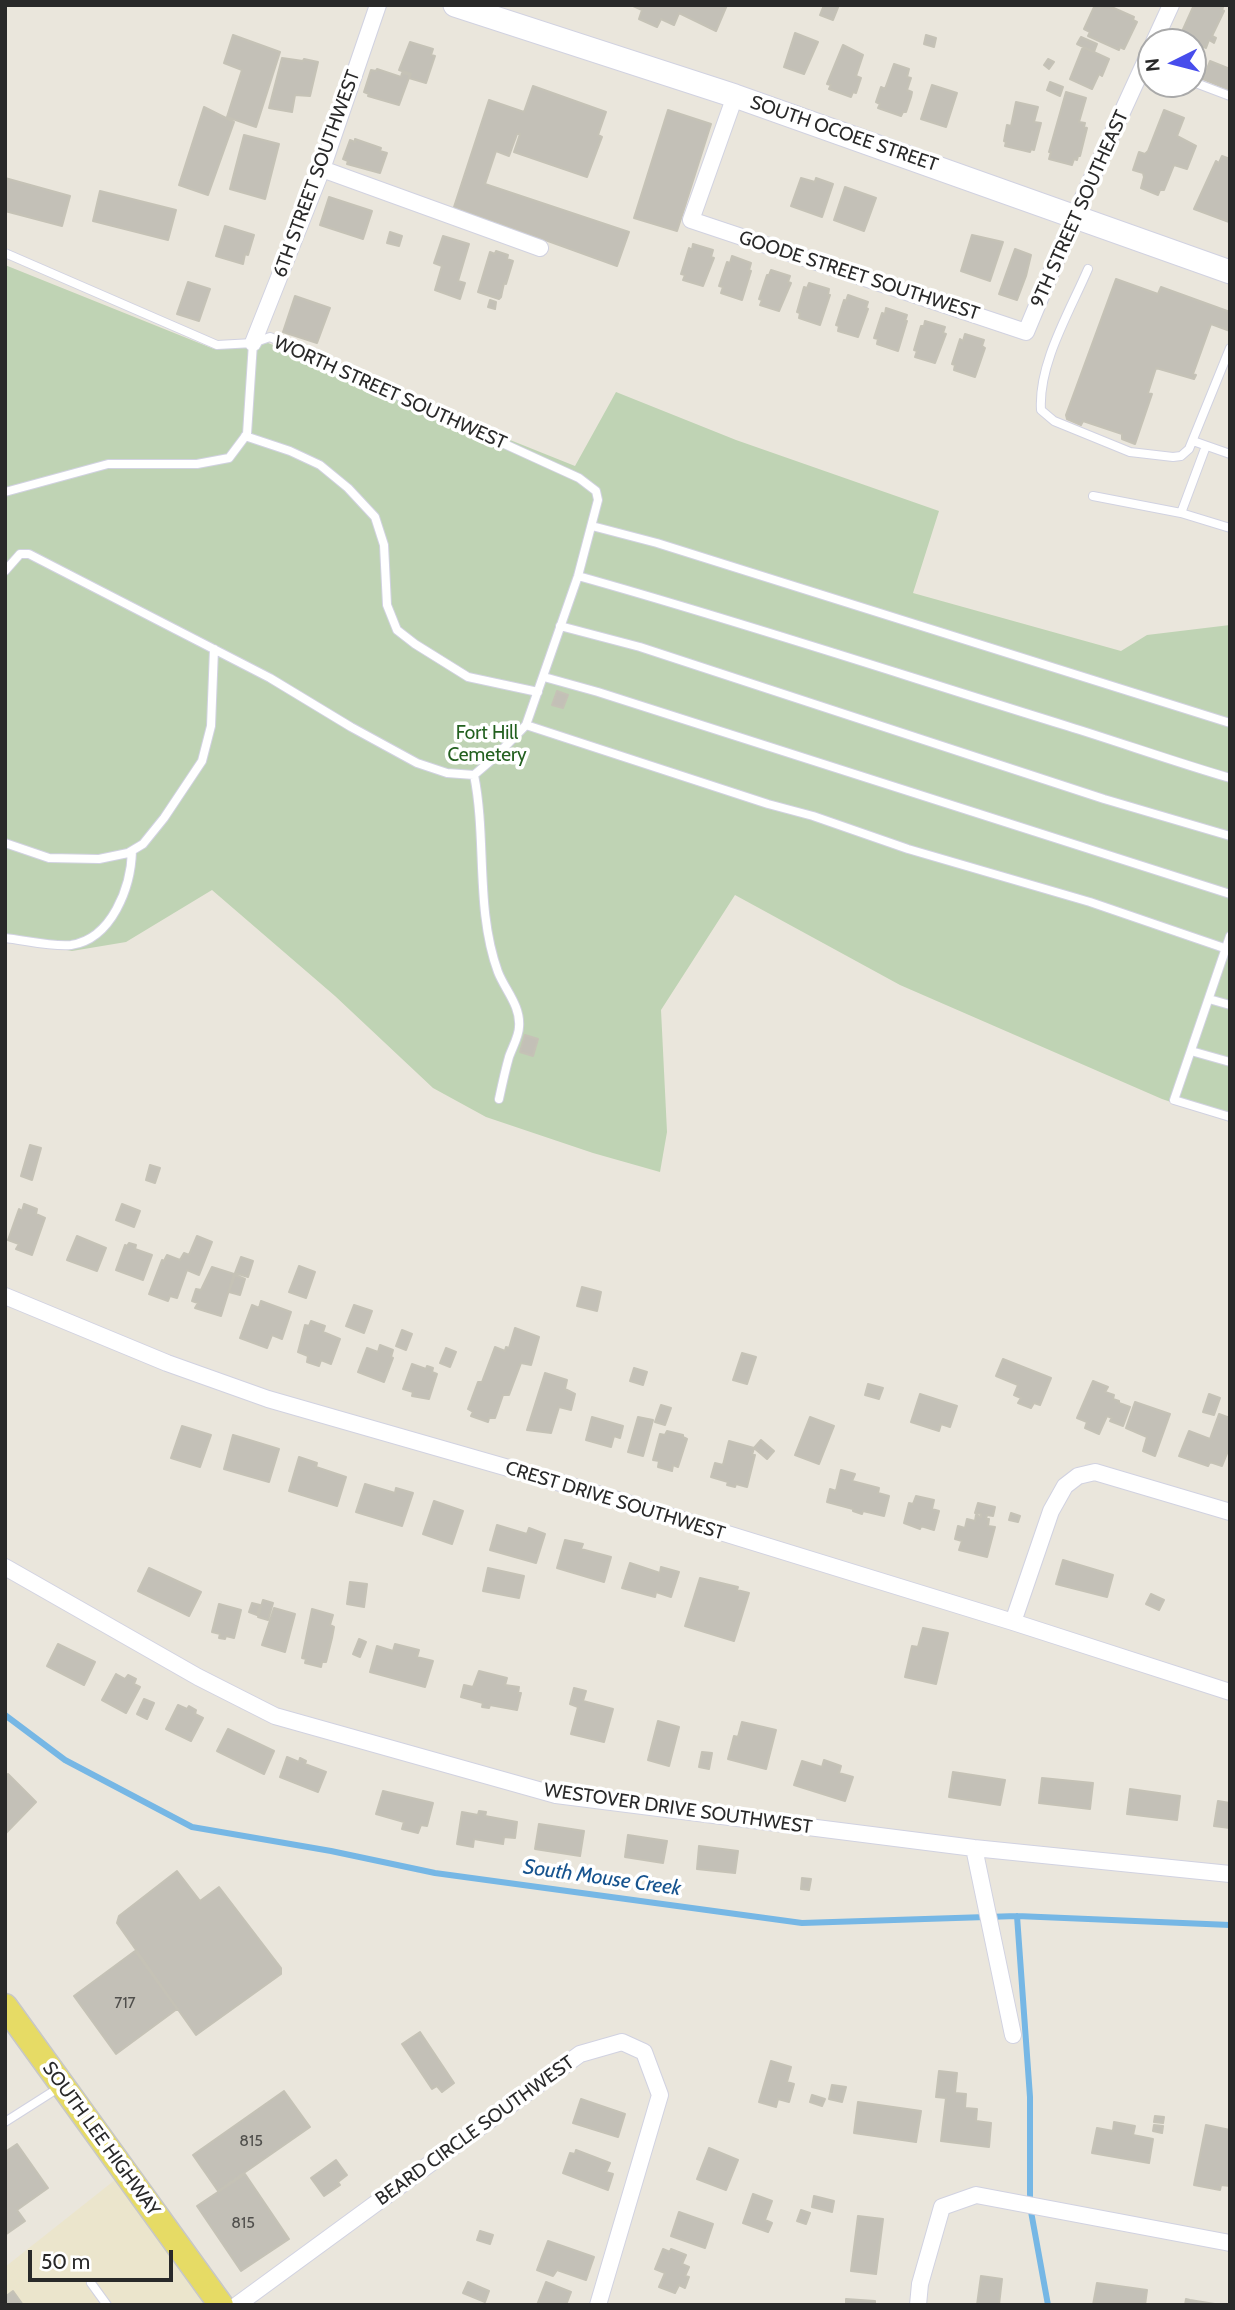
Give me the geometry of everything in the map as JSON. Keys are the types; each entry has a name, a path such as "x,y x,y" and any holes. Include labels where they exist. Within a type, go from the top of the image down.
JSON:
{"main road":[{"name":"SOUTH LEE HIGHWAY","path":"5,2006 221,2305"}],"street":[{"name":"6TH STREET SOUTHWEST","path":"253,343 322,169 378,5"},
{"name":"SOUTH OCOEE STREET","path":"455,5 736,96 1230,272"},
{"path":"1160,28 1171,5"},
{"name":"9TH STREET SOUTHEAST","path":"1026,332 1074,215 1137,85"},
{"name":"GOODE STREET SOUTHWEST","path":"736,96 691,220 1026,332"},
{"path":"322,169 540,248"},
{"name":"CREST DRIVE SOUTHWEST","path":"5,1296 167,1363 268,1399 578,1488 1230,1692"},
{"path":"1013,1622 1051,1511 1065,1486 1077,1476 1095,1472 1230,1512"},
{"name":"WESTOVER DRIVE SOUTHWEST","path":"5,1567 198,1677 275,1716 556,1795 974,1848 1230,1874"},
{"path":"974,1848 1013,2035"},
{"name":"BEARD CIRCLE SOUTHWEST","path":"237,2305 580,2054 622,2042 644,2052 660,2095 598,2305"},
{"path":"918,2305 920,2284 942,2207 976,2195 1230,2244"}],"lane":[{"path":"1207,87 1230,96"},
{"name":"WORTH STREET SOUTHWEST","path":"5,253 217,345 253,343 270,337 579,478 596,491 598,500 592,526"},
{"path":"1088,269 1043,373 1041,410 1054,421 1130,452 1181,456 1193,441 1230,348"},
{"path":"5,492 108,464 197,464 229,457 245,436 253,343"},
{"path":"245,436 290,451 320,465 348,488 375,517 384,545 387,605 397,630 468,677 538,692"},
{"path":"1193,441 1230,454"},
{"path":"1181,513 1206,446"},
{"path":"1093,496 1181,513 1230,528"},
{"path":"5,571 20,554 29,555 270,678 417,764 447,773 474,775 526,725 578,576 592,526 681,550 1230,723"},
{"path":"578,576 690,607 1230,778"},
{"path":"560,626 640,648 1104,799 1230,836"},
{"path":"5,843 49,858 99,859 132,851 142,844 164,818 202,761 211,726 214,649"},
{"path":"544,677 1230,894"},
{"path":"526,725 768,804 813,816 919,853 1090,902 1227,949"},
{"path":"474,775 480,804 481,859 487,921 498,972 516,1007 520,1027 508,1060 499,1099"},
{"path":"5,937 69,945 85,941 101,930 119,906 131,866 132,851"},
{"path":"1230,936 1174,1100 1230,1117"},
{"path":"1209,999 1230,1006"},
{"path":"1191,1051 1230,1062"},
{"path":"5,2122 62,2085"},
{"path":"91,2283 107,2305"}],"shaded area":[{"path":"125,2172 220,2305 5,2305 5,2267"}],"green space":[{"name":"Fort Hill Cemetery","path":"5,265 214,349 268,343 575,466 616,392 736,440 939,511 913,593 1121,651 1147,635 1230,625 1230,1122 1162,1099 900,985 735,895 661,1010 667,1132 660,1172 486,1117 433,1088 335,996 212,890 126,942 72,951 5,939"}],"building":[{"path":"631,5 727,5 716,31 679,13 674,25 661,19 657,27 639,19 642,10"},
{"path":"824,5 839,5 833,20 820,15"},
{"path":"1095,5 1107,5 1134,17 1133,20 1137,22 1124,49 1120,47 1119,50 1088,36 1090,32 1084,29"},
{"path":"1194,5 1224,5 1224,11 1212,36 1216,38 1214,43 1209,40 1207,45 1207,28 1184,28"},
{"path":"795,33 818,42 804,74 784,67"},
{"path":"233,35 280,52 256,127 227,117 242,70 224,63"},
{"path":"926,35 936,38 934,47 924,44"},
{"path":"1081,37 1097,44 1094,52 1077,44"},
{"path":"410,42 433,49 431,55 435,56 426,83 409,78 411,74 399,70"},
{"path":"843,45 863,55 856,76 861,78 856,93 853,92 851,97 829,89 831,85 827,84"},
{"path":"1082,49 1109,59 1102,76 1099,74 1092,89 1070,79"},
{"path":"282,58 318,62 310,96 295,95 292,112 269,108"},
{"path":"1048,59 1054,62 1049,69 1044,65"},
{"path":"1210,61 1230,69 1230,90 1207,81"},
{"path":"894,64 909,69 907,77 911,78 907,90 912,92 911,97 906,112 901,116 878,108 880,104 876,102 881,87 885,89"},
{"path":"377,69 401,77 402,73 410,75 399,105 368,96 369,94 364,92 371,70"},
{"path":"1050,82 1063,87 1060,96 1047,90"},
{"path":"932,85 957,93 946,127 921,119"},
{"path":"533,86 606,112 598,135 602,137 587,177 514,152 520,134 517,134 509,156 496,151 485,184 629,232 617,266 454,207 489,100 524,112"},
{"path":"1066,92 1086,98 1079,122 1085,123 1084,127 1087,128 1080,156 1077,160 1074,159 1072,165 1049,159"},
{"path":"1016,102 1038,107 1034,122 1041,123 1034,150 1031,149 1030,152 1005,146 1007,125 1011,126"},
{"path":"204,107 234,122 208,195 179,185"},
{"path":"668,110 711,124 677,231 634,218"},
{"path":"1164,110 1184,118 1177,136 1196,146 1187,169 1174,165 1164,190 1160,190 1158,195 1141,188 1143,173 1133,170 1139,152 1145,154 1148,151"},
{"path":"244,135 279,144 265,199 230,189"},
{"path":"355,139 381,148 380,151 387,153 380,173 347,164 348,161 343,159 350,140 355,142"},
{"path":"1222,156 1230,159 1229,222 1194,209 1216,161 1219,163"},
{"path":"5,178 70,196 62,226 5,211"},
{"path":"801,178 815,182 816,178 833,184 822,217 791,206"},
{"path":"845,187 876,198 864,231 834,220"},
{"path":"100,191 176,210 168,240 93,221"},
{"path":"329,197 372,211 363,239 320,225"},
{"path":"225,226 254,235 243,264 216,256"},
{"path":"390,232 402,236 399,246 387,243"},
{"path":"972,235 1003,242 990,281 961,271"},
{"path":"443,236 469,244 458,281 465,283 460,299 435,290 442,266 434,263"},
{"path":"693,244 713,250 711,257 714,258 703,286 683,280 685,275 681,274 689,248 692,250"},
{"path":"1015,249 1031,255 1017,300 999,294"},
{"path":"496,251 508,255 507,259 513,261 499,299 478,292 490,252 495,254"},
{"path":"732,256 751,263 742,300 721,293 723,287 719,286 727,262 730,263"},
{"path":"771,270 790,276 788,282 791,283 779,311 760,305 762,300 759,299"},
{"path":"1116,279 1158,294 1161,287 1230,312 1230,331 1211,324 1193,374 1196,375 1194,379 1156,368 1148,393 1152,394 1135,444 1122,439 1122,434 1083,421 1081,425 1067,419 1066,415"},
{"path":"188,282 210,289 199,321 177,314"},
{"path":"809,283 829,289 830,295 820,325 799,318 800,313 797,312 804,287 807,288"},
{"path":"848,295 868,302 858,337 838,331 839,326 836,325"},
{"path":"295,296 330,308 317,343 283,332"},
{"path":"490,300 496,302 495,309 488,307"},
{"path":"886,308 907,315 898,351 877,344 878,339 874,338"},
{"path":"925,321 945,327 943,333 946,334 935,363 915,357 917,351 914,350"},
{"path":"965,334 984,340 982,346 985,348 975,377 954,370 955,365 952,364 960,339 963,341"},
{"path":"557,691 568,695 563,708 552,705"},
{"path":"525,1035 538,1039 533,1056 520,1052"},
{"path":"30,1145 41,1148 32,1180 21,1176"},
{"path":"150,1165 160,1168 155,1183 146,1180"},
{"path":"24,1204 37,1209 36,1214 45,1218 32,1255 16,1249 19,1244 8,1240 19,1209 22,1211"},
{"path":"122,1204 140,1211 134,1227 116,1220"},
{"path":"77,1236 106,1248 97,1271 67,1260"},
{"path":"197,1236 212,1242 199,1275 187,1270 177,1298 170,1296 168,1301 149,1294 162,1260 164,1261 167,1255 180,1260 184,1253 189,1255"},
{"path":"125,1245 136,1245 135,1249 152,1255 143,1280 116,1270"},
{"path":"241,1257 253,1261 248,1277 235,1273"},
{"path":"299,1266 315,1272 306,1298 289,1292"},
{"path":"212,1267 234,1274 221,1316 195,1308 198,1303 192,1301 196,1289 201,1290"},
{"path":"235,1275 245,1279 240,1295 229,1292"},
{"path":"582,1287 601,1292 597,1311 577,1306"},
{"path":"261,1301 291,1312 282,1339 272,1335 267,1348 240,1338 252,1305 259,1308"},
{"path":"354,1305 372,1311 364,1333 346,1326"},
{"path":"311,1321 325,1326 323,1332 340,1339 331,1364 321,1360 319,1366 307,1362 308,1356 298,1352 305,1325 309,1326"},
{"path":"515,1328 539,1337 531,1365 521,1363 509,1395 503,1395 495,1418 489,1418 488,1422 471,1416 473,1412 468,1409 495,1347 505,1351 506,1347 509,1348"},
{"path":"402,1330 412,1334 406,1350 396,1346"},
{"path":"380,1345 393,1350 393,1358 384,1382 358,1372 367,1348 378,1352"},
{"path":"446,1348 456,1352 450,1367 440,1363"},
{"path":"742,1353 756,1357 747,1384 733,1380"},
{"path":"1003,1359 1051,1378 1040,1405 1034,1403 1031,1408 1018,1403 1021,1398 1014,1395 1018,1385 996,1376"},
{"path":"412,1364 426,1369 427,1366 433,1368 432,1372 437,1374 429,1399 412,1396 413,1392 403,1389"},
{"path":"634,1368 647,1372 643,1385 630,1381"},
{"path":"545,1373 567,1380 565,1389 575,1394 571,1410 559,1407 551,1433 527,1430"},
{"path":"1093,1381 1108,1387 1105,1392 1114,1395 1113,1399 1119,1403 1130,1407 1123,1426 1110,1421 1112,1418 1107,1416 1099,1434 1085,1428 1087,1422 1077,1418"},
{"path":"868,1384 883,1388 879,1399 865,1395"},
{"path":"920,1394 957,1406 950,1427 941,1424 939,1431 911,1422"},
{"path":"1209,1394 1220,1398 1214,1415 1203,1412"},
{"path":"1135,1402 1170,1414 1155,1456 1143,1451 1147,1437 1126,1428"},
{"path":"661,1405 671,1408 665,1425 655,1422"},
{"path":"1219,1414 1230,1418 1230,1446 1222,1466 1210,1462 1208,1466 1179,1456 1189,1431 1210,1439"},
{"path":"592,1417 623,1426 620,1438 614,1436 611,1447 586,1440"},
{"path":"638,1417 653,1420 643,1456 628,1452"},
{"path":"810,1417 834,1426 819,1464 795,1455"},
{"path":"182,1426 211,1435 200,1467 171,1458"},
{"path":"667,1431 683,1435 687,1439 678,1467 673,1465 672,1471 658,1467 659,1461 653,1460 660,1434 665,1435"},
{"path":"233,1435 279,1449 269,1482 224,1469"},
{"path":"761,1440 774,1451 767,1459 754,1448"},
{"path":"729,1441 754,1448 752,1455 755,1455 747,1487 727,1485 728,1482 711,1477 715,1463 723,1465"},
{"path":"299,1457 317,1463 316,1467 346,1477 337,1506 289,1491"},
{"path":"841,1470 855,1474 852,1481 879,1488 878,1493 889,1496 884,1516 863,1511 862,1514 827,1502 830,1489 836,1491"},
{"path":"365,1484 395,1493 396,1488 413,1493 402,1526 356,1512"},
{"path":"916,1496 934,1500 932,1509 939,1511 934,1530 921,1526 920,1529 904,1523 909,1503 913,1504"},
{"path":"434,1501 463,1511 452,1544 423,1534"},
{"path":"978,1503 995,1507 993,1516 987,1515 986,1519 989,1519 988,1526 995,1527 987,1557 959,1550 962,1541 955,1539 958,1526 965,1528 967,1519 975,1521 976,1515 981,1517 981,1514 975,1513"},
{"path":"1011,1513 1020,1516 1018,1522 1009,1520"},
{"path":"497,1525 527,1534 529,1528 545,1534 536,1563 490,1550"},
{"path":"565,1540 583,1544 581,1549 611,1557 604,1582 557,1568"},
{"path":"1063,1560 1113,1575 1107,1597 1056,1584"},
{"path":"630,1563 660,1573 661,1567 679,1572 671,1597 656,1592 655,1597 622,1588"},
{"path":"149,1568 201,1592 189,1616 138,1591"},
{"path":"488,1568 524,1576 519,1598 483,1591"},
{"path":"700,1578 738,1587 737,1590 749,1593 734,1641 685,1626"},
{"path":"350,1582 367,1584 364,1607 347,1604"},
{"path":"1151,1594 1164,1600 1159,1610 1146,1604"},
{"path":"263,1600 273,1603 268,1620 258,1617"},
{"path":"252,1603 260,1605 257,1615 249,1612"},
{"path":"219,1604 241,1610 234,1638 219,1638 220,1634 212,1632"},
{"path":"274,1608 295,1614 285,1652 262,1645"},
{"path":"312,1609 333,1615 330,1625 334,1627 332,1638 326,1662 322,1662 321,1667 305,1663 306,1659 302,1658"},
{"path":"923,1628 948,1633 936,1684 905,1677 912,1646 918,1647"},
{"path":"359,1639 366,1642 360,1657 353,1654"},
{"path":"58,1644 95,1662 84,1685 47,1666"},
{"path":"395,1644 419,1650 417,1657 433,1661 425,1687 370,1672 377,1646 393,1651"},
{"path":"479,1671 507,1678 505,1685 519,1687 518,1693 521,1693 517,1710 490,1705 489,1708 482,1707 483,1703 461,1697 464,1685 473,1687"},
{"path":"116,1674 125,1679 128,1675 136,1679 134,1684 140,1687 126,1713 102,1700"},
{"path":"574,1688 586,1691 583,1701 613,1709 604,1742 571,1734 578,1707 570,1704"},
{"path":"144,1699 154,1703 147,1719 137,1714"},
{"path":"178,1705 187,1709 189,1706 196,1710 195,1714 203,1718 191,1741 166,1729"},
{"path":"658,1721 679,1727 669,1766 648,1760"},
{"path":"742,1722 776,1730 766,1769 728,1759 734,1736 738,1737"},
{"path":"228,1729 274,1751 264,1774 217,1751"},
{"path":"702,1752 712,1753 709,1769 699,1767"},
{"path":"287,1757 299,1762 300,1758 306,1761 305,1764 326,1772 318,1792 280,1777"},
{"path":"824,1760 841,1766 839,1773 853,1777 845,1801 794,1785 802,1761 822,1767"},
{"path":"953,1772 1005,1780 1000,1805 949,1797"},
{"path":"8,1774 36,1802 5,1834 5,1777"},
{"path":"1042,1778 1093,1783 1090,1809 1039,1803"},
{"path":"1130,1789 1180,1796 1177,1820 1127,1814"},
{"path":"383,1791 433,1803 427,1826 421,1825 418,1833 402,1829 404,1822 376,1814"},
{"path":"1218,1801 1230,1803 1230,1828 1214,1826"},
{"path":"479,1811 486,1812 485,1816 517,1822 515,1838 504,1837 503,1844 474,1839 473,1847 457,1844 462,1812 478,1815"},
{"path":"539,1824 584,1831 580,1856 535,1849"},
{"path":"628,1835 667,1841 663,1863 625,1857"},
{"path":"699,1846 738,1851 735,1873 697,1869"},
{"path":"177,1871 200,1901 219,1887 281,1968 281,1974 196,2035 117,1923 119,1916"},
{"path":"802,1878 811,1879 809,1890 801,1889"},
{"path":"135,1951 177,2009 116,2054 74,1996"},
{"path":"420,2032 454,2083 442,2092 437,2086 432,2089 402,2044"},
{"path":"771,2061 791,2067 787,2082 794,2084 789,2102 778,2099 776,2107 759,2102"},
{"path":"939,2071 957,2073 955,2093 966,2094 965,2108 977,2109 976,2121 991,2123 989,2147 941,2141 946,2098 936,2097"},
{"path":"832,2085 846,2087 842,2102 829,2099"},
{"path":"284,2091 310,2127 218,2191 193,2155"},
{"path":"812,2095 825,2099 822,2106 810,2102"},
{"path":"581,2099 625,2114 618,2137 573,2123"},
{"path":"858,2102 921,2111 916,2142 854,2133"},
{"path":"1155,2116 1164,2117 1163,2123 1154,2122"},
{"path":"1114,2122 1135,2126 1133,2135 1153,2139 1149,2163 1092,2153 1097,2128 1113,2131"},
{"path":"1154,2125 1163,2126 1162,2133 1153,2131"},
{"path":"1206,2125 1230,2130 1230,2186 1221,2185 1220,2190 1194,2185"},
{"path":"17,2144 48,2188 17,2210 25,2221 5,2235 5,2152"},
{"path":"709,2148 738,2160 726,2190 697,2179"},
{"path":"576,2150 610,2163 606,2172 613,2174 608,2190 563,2173 570,2153 575,2154"},
{"path":"336,2160 347,2175 338,2182 340,2185 324,2196 311,2178"},
{"path":"245,2174 289,2239 241,2271 197,2206"},
{"path":"753,2194 772,2201 765,2220 772,2223 768,2232 743,2223"},
{"path":"814,2196 834,2201 832,2212 812,2207"},
{"path":"801,2210 810,2213 806,2224 797,2221"},
{"path":"679,2212 713,2224 705,2248 671,2236"},
{"path":"858,2216 883,2219 876,2274 851,2271"},
{"path":"480,2231 493,2235 490,2244 477,2240"},
{"path":"548,2241 594,2257 586,2280 557,2270 553,2276 537,2270"},
{"path":"663,2249 686,2255 682,2264 689,2267 685,2276 689,2277 685,2288 679,2285 675,2293 659,2287 665,2273 655,2269"},
{"path":"981,2276 1002,2279 999,2305 977,2305"},
{"path":"468,2282 489,2291 485,2302 463,2293"},
{"path":"546,2282 571,2292 566,2305 537,2305"},
{"path":"1097,2283 1147,2290 1145,2305 1093,2305"},
{"path":"13,2291 23,2305 5,2305 5,2297"},
{"path":"846,2299 875,2301 875,2305 846,2305"},
{"path":"1186,2299 1190,2300 1221,2305 1185,2305"}],"waterway":[{"name":"South Mouse Creek","path":"5,1715 65,1760 192,1827 331,1851 435,1873 802,1923 1017,1916 1230,1925"},
{"path":"1017,1916 1030,2097 1030,2206 1048,2305"}]}
